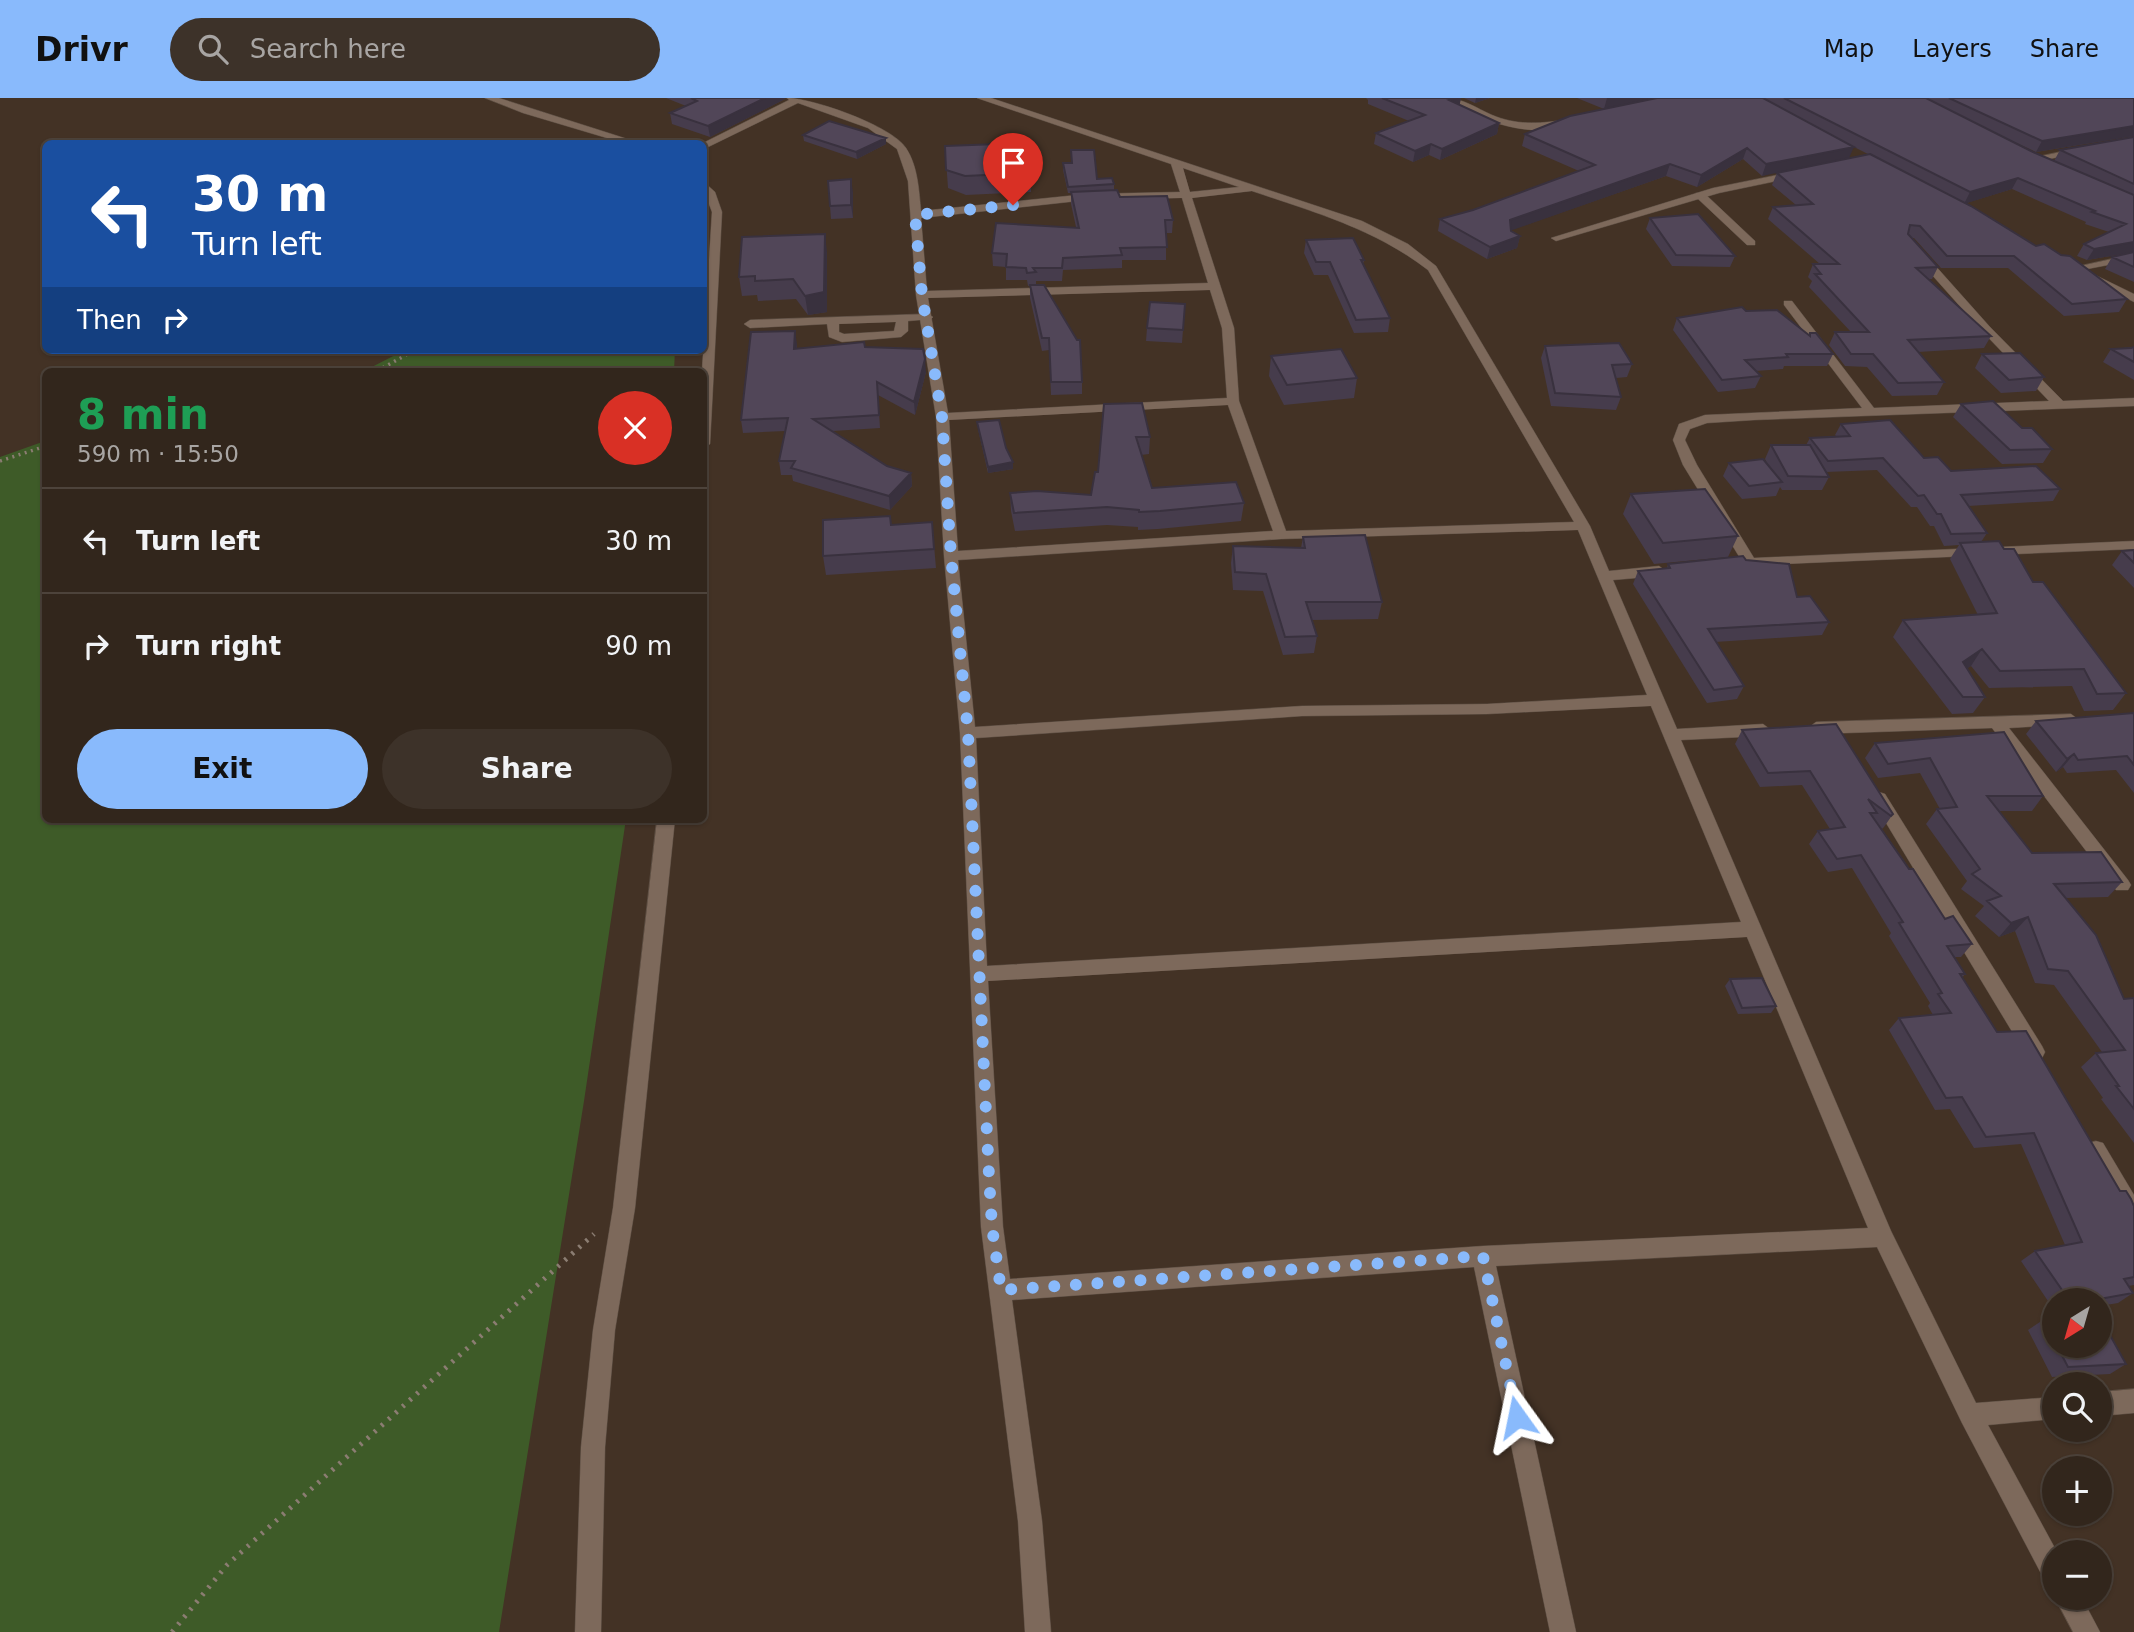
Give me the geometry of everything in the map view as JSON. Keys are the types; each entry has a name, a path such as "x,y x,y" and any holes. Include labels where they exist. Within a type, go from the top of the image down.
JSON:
{"street":[{"path":"490,98 524,112 626,140"},
{"path":"982,98 1358,223 1404,246 1433,268 1583,526 1883,1237 1970,1415 2042,1550"},
{"path":"1450,98 1518,128 1536,128 1578,120"},
{"path":"707,144 795,99 871,126 901,148 913,181 922,295 942,417 951,556 968,733 992,1227 1030,1521 1038,1632"},
{"path":"2032,159 2096,148"},
{"path":"2020,153 2055,169"},
{"path":"1175,160 1228,328 1233,401 1281,535"},
{"path":"1556,238 1700,195 1803,173"},
{"path":"707,188 717,212 707,390"},
{"path":"915,215 1087,197 1186,195 1255,188"},
{"path":"1700,195 1751,243"},
{"path":"1908,242 1986,329 2061,405"},
{"path":"2077,268 2134,257"},
{"path":"2065,262 2134,299"},
{"path":"922,295 1216,286"},
{"path":"1788,303 1871,412"},
{"path":"750,324 833,321 832,334 842,338 897,334 902,331 902,318 927,317"},
{"path":"942,417 1233,401"},
{"path":"1749,561 1690,465 1679,440 1684,428 1705,419 2134,402"},
{"path":"951,556 1281,535 1583,526"},
{"path":"1727,564 2134,545"},
{"path":"1605,576 1680,569"},
{"path":"968,733 1302,711 1487,709 1658,700"},
{"path":"1673,735 2092,719"},
{"path":"1996,721 2122,885"},
{"path":"1835,727 1850,750"},
{"path":"1871,786 2045,1067"},
{"path":"588,1632 593,1447 604,1330 624,1208 666,823"},
{"path":"978,974 1753,929"},
{"path":"2088,1137 2131,1202"},
{"path":"1001,1290 1483,1256 1883,1237"},
{"path":"1483,1256 1563,1632"},
{"path":"2112,1403 2134,1401"},
{"path":"1970,1415 2042,1409"},
{"path":"2075,1610 2087,1632"}],"path":[{"path":"382,368 408,354"},
{"path":"0,461 42,447"},
{"path":"172,1632 227,1564 624,1208"}],"green space":[{"path":"397,354 675,354 674,368 370,368"},
{"path":"42,442 42,823 625,823 499,1632 0,1632 0,457"}],"building":[{"path":"691,98 765,98 708,126 670,113 697,101"},
{"path":"1382,98 1457,98 1449,100 1499,123 1442,149 1431,144 1415,151 1376,133 1425,115"},
{"path":"1657,98 1763,98 1854,147 1766,164 1747,148 1701,175 1670,164 1510,220 1511,231 1520,236 1490,247 1440,219 1473,210 1595,165 1525,134 1570,116"},
{"path":"1784,98 1926,98 2033,152 2134,195 2134,242 2094,249 2084,244 2126,224 2092,212 2095,211 2018,178 1970,192"},
{"path":"1949,98 2134,98 2134,126 2042,141"},
{"path":"829,121 886,138 856,152 803,135"},
{"path":"2134,137 2134,184 2060,150"},
{"path":"1025,143 1031,173 965,176 946,170 945,146"},
{"path":"1071,150 1094,150 1097,179 1112,178 1114,184 1068,187 1063,163 1072,163"},
{"path":"1870,154 1971,206 2036,246 2044,244 2061,255 2070,256 2127,299 2072,304 2014,256 1947,256 1920,226 1910,225 1908,234 1938,267 1916,268 1991,336 1908,340 1944,382 1898,383 1873,354 1851,354 1835,332 1869,332 1815,274 1821,274 1813,264 1839,264 1773,207 1813,204 1777,173"},
{"path":"851,179 851,205 830,206 828,181"},
{"path":"1117,190 1120,197 1167,196 1173,220 1165,220 1167,247 1120,248 1122,255 1063,258 1062,268 1033,268 1036,272 1027,273 1026,268 1006,267 1007,254 992,253 996,223 1079,228 1071,192"},
{"path":"1698,214 1735,256 1676,255 1650,218"},
{"path":"825,234 824,292 805,296 793,279 755,281 755,276 739,277 742,237"},
{"path":"1353,238 1390,318 1356,320 1330,262 1316,262 1306,240"},
{"path":"2134,252 2134,267 2112,257"},
{"path":"1030,285 1044,285 1077,340 1080,340 1082,382 1051,382 1049,338 1042,338"},
{"path":"1150,302 1185,304 1183,330 1147,328"},
{"path":"1742,307 1746,311 1777,310 1810,336 1810,333 1816,333 1833,354 1786,354 1788,357 1745,360 1761,376 1722,380 1677,318"},
{"path":"795,331 794,349 864,342 865,347 923,349 925,359 914,402 877,382 879,415 813,419 887,466 911,473 889,496 791,468 795,461 779,461 788,418 741,420 751,332"},
{"path":"1619,343 1632,364 1612,365 1621,397 1555,393 1545,346"},
{"path":"2134,347 2134,362 2111,349 2131,348"},
{"path":"1341,349 1357,378 1287,385 1271,356"},
{"path":"2020,353 2044,377 2009,380 1982,354"},
{"path":"1993,401 2022,428 2032,428 2052,449 2010,450 1961,404"},
{"path":"1142,403 1150,437 1136,437 1152,488 1236,482 1244,503 1139,512 1107,507 1014,513 1010,493 1037,491 1091,495 1095,472 1098,472 1104,404"},
{"path":"999,420 1006,448 1013,462 988,467 977,422"},
{"path":"1890,420 1924,458 1938,457 1951,471 2036,466 2060,489 1961,495 1987,533 1951,534 1941,514 1937,514 1924,495 1918,496 1883,458 1828,461 1810,438 1850,436 1841,424"},
{"path":"1771,445 1810,445 1829,477 1788,476"},
{"path":"1763,459 1782,482 1749,486 1729,463"},
{"path":"1705,489 1738,536 1663,543 1631,494"},
{"path":"890,516 891,525 932,522 934,549 823,556 823,520"},
{"path":"1365,535 1382,602 1306,602 1317,636 1285,637 1266,574 1235,572 1233,546 1305,548 1303,537"},
{"path":"1999,541 2004,549 2014,549 2033,582 2043,582 2126,693 2097,694 2084,669 2000,671 1982,649 1963,662 1985,697 1963,697 1903,620 1997,613 1960,543"},
{"path":"2134,550 2134,563 2122,551"},
{"path":"1743,556 1746,560 1789,564 1797,597 1810,596 1829,622 1708,629 1744,686 1714,690 1638,571 1670,568 1668,564"},
{"path":"2134,713 2134,765 2127,756 2078,760 2074,754 2067,759 2036,721"},
{"path":"1836,724 1893,814 1891,816 1868,799 1877,813 1870,813 1909,869 1913,869 1945,919 1953,916 1972,944 1947,946 1965,974 1960,974 1997,1032 2026,1031 2120,1191 2126,1191 2131,1199 2134,1206 2134,1277 2124,1279 2133,1293 2112,1297 2112,1288 2061,1288 2035,1251 2082,1242 2034,1133 1986,1137 1962,1097 1946,1098 1899,1018 1951,1013 1938,994 1942,993 1899,923 1903,922 1861,855 1837,859 1818,831 1845,827 1810,771 1768,773 1742,730"},
{"path":"2004,732 2043,796 1987,796 2032,853 2101,852 2122,882 2054,884 2096,935 2124,999 2134,998 2134,1109 2096,1053 2125,1050 2068,971 2048,969 2028,917 2011,923 1987,901 2001,896 1972,874 1980,869 1937,809 1957,807 1930,758 1888,764 1875,743"},
{"path":"1762,978 1776,1006 1742,1008 1730,979"},
{"path":"2112,1339 2126,1364 2068,1367 2063,1358 2112,1358"}],"route":[{"path":"1013,205 915,215 922,295 942,417 951,556 968,733 992,1227 1001,1290 1483,1256 1517,1417"}]}
